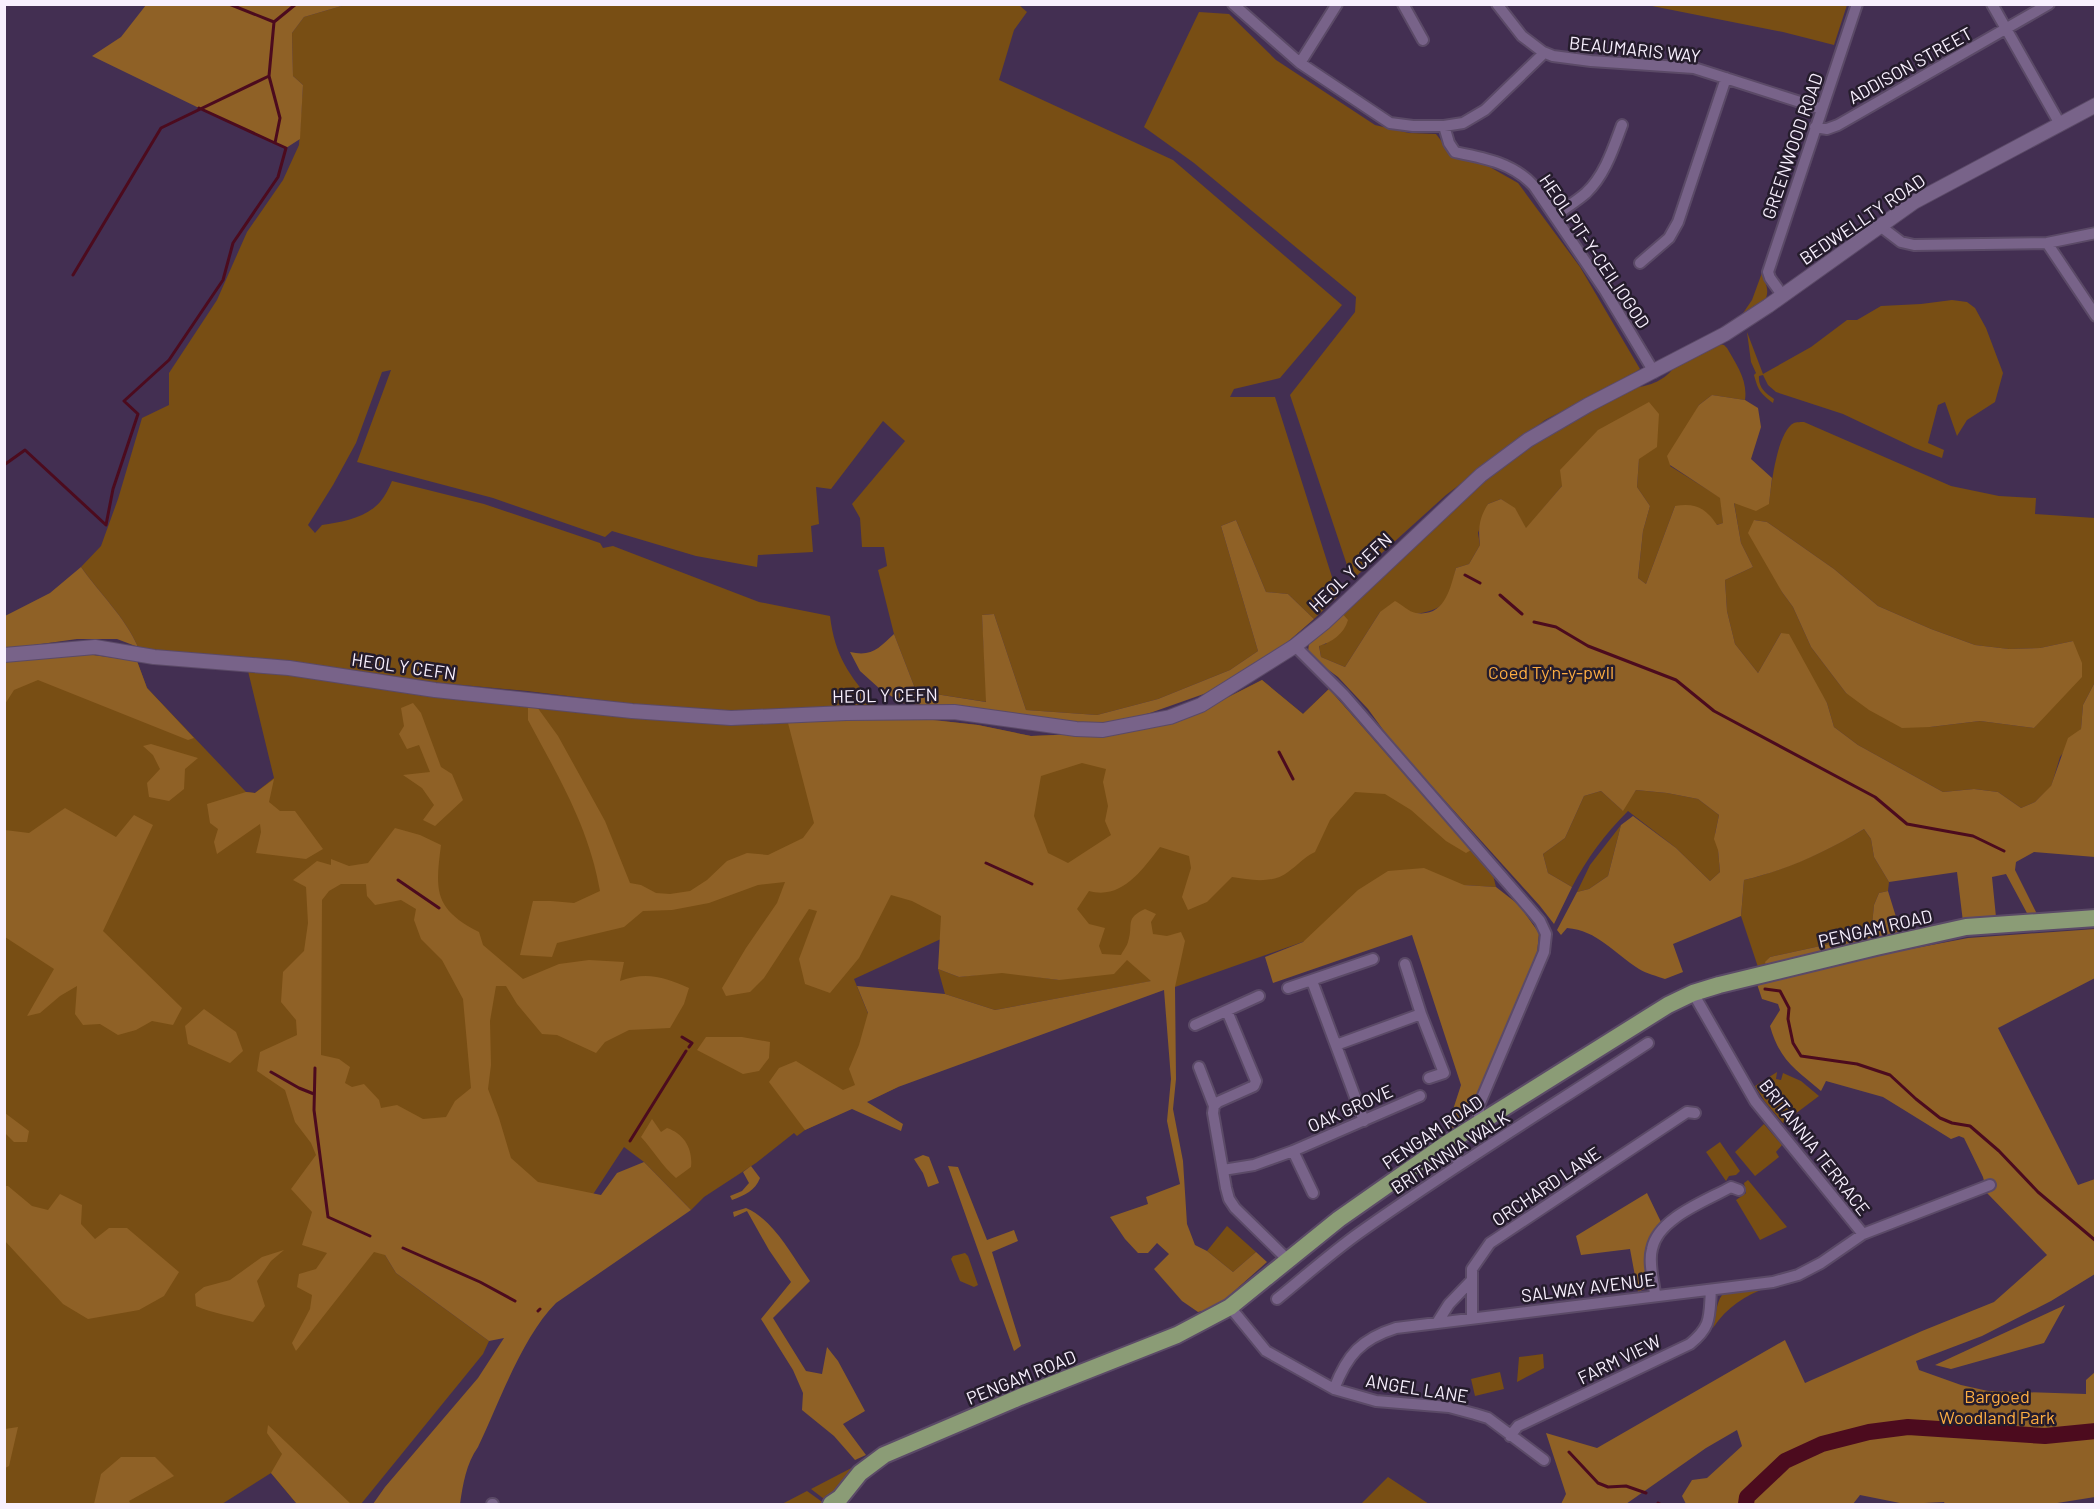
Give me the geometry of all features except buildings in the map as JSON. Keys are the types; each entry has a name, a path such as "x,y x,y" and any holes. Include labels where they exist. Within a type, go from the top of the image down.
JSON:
{"main road":[{"name":"PENGAM ROAD","path":"838,1502 860,1473 884,1455 1020,1397 1177,1335 1230,1307 1339,1219 1446,1144 1668,1005 1693,993 1966,927 2096,918"}],"street":[{"path":"1300,63 1337,4"},
{"path":"1403,4 1412,31 1423,40"},
{"name":"BEAUMARIS WAY","path":"1497,4 1522,36 1544,52 1565,59 1688,67 1822,109"},
{"name":"GREENWOOD ROAD","path":"1783,296 1768,272 1857,4"},
{"path":"1992,4 2060,124"},
{"name":"ADDISON STREET","path":"1815,127 1827,129 1838,125 2049,4"},
{"path":"1236,5 1300,63 1390,123 1413,126 1444,126 1463,123 1485,110 1512,86 1544,52"},
{"path":"1642,258 1670,238 1678,222 1726,78"},
{"name":"BEDWELLTY ROAD","path":"1654,372 1747,321 1914,202 2096,105"},
{"name":"HEOL PIT-Y-CEILIOGOD","path":"1444,126 1449,143 1455,152 1486,158 1512,168 1524,175 1534,186 1604,290 1654,372"},
{"path":"1555,216 1585,194 1595,183 1604,169 1622,126"},
{"path":"1880,226 1901,242 1914,245 2047,243 2096,233"},
{"path":"2047,243 2096,315"},
{"name":"HEOL Y CEFN","path":"4,655 95,647 154,657 289,668 435,690 632,711 731,718 846,713 954,712 1076,729 1103,730 1170,717 1201,705 1296,646 1325,622 1441,510 1505,455 1588,405 1654,372"},
{"path":"1296,646 1344,695 1500,874 1540,921 1546,934 1544,952 1479,1105 1479,1116 1482,1121"},
{"path":"1288,988 1373,959"},
{"path":"1404,964 1444,1072 1430,1078"},
{"path":"1312,981 1364,1121"},
{"name":"BRITANNIA TERRACE","path":"1693,993 1755,1101 1863,1233 1990,1185"},
{"path":"1195,1025 1259,996"},
{"path":"1214,1106 1254,1086 1256,1081 1227,1011"},
{"path":"1336,1045 1421,1014"},
{"name":"BRITANNIA WALK","path":"1277,1299 1357,1234 1460,1163 1531,1120 1648,1043"},
{"path":"1199,1067 1214,1106 1213,1113 1229,1199 1235,1208 1288,1261"},
{"name":"OAK GROVE","path":"1223,1170 1254,1165 1293,1151 1420,1096"},
{"name":"ORCHARD LANE","path":"1473,1318 1472,1269 1490,1243 1690,1109"},
{"path":"1446,1144 1460,1163"},
{"name":"OAK GROVE","path":"1293,1151 1313,1193"},
{"path":"1655,1295 1652,1249 1660,1230 1671,1220 1734,1185"},
{"name":"SALWAY AVENUE","path":"1334,1389 1350,1358 1362,1344 1377,1334 1396,1328 1773,1281 1798,1275 1821,1263 1863,1233"},
{"path":"1437,1323 1449,1304 1472,1280"},
{"name":"FARM VIEW","path":"1510,1436 1518,1426 1690,1344 1702,1334 1709,1320 1711,1290"},
{"name":"ANGEL LANE","path":"1230,1307 1266,1351 1334,1389 1376,1401 1449,1407 1488,1418 1544,1460"}],"shaded area":[{"path":"345,5 1019,5 1027,12 1014,30 999,80 1173,160 1342,305 1280,378 1234,389 1230,397 1275,397 1338,596 1314,619 1288,594 1266,592 1236,520 1221,526 1258,651 1230,670 1158,699 1097,715 1026,710 994,614 982,615 987,702 916,691 894,634 878,570 887,566 884,547 862,547 860,518 852,504 905,441 883,421 831,489 816,487 819,524 811,526 813,552 758,555 757,567 696,556 612,531 605,537 493,498 357,462 391,370 382,372 356,443 308,525 315,533 322,525 345,521 368,512 382,500 392,481 484,504 600,543 603,548 613,546 759,602 830,616 835,643 844,664 874,705 718,712 666,708 420,681 309,664 176,654 138,647 119,616 81,567 101,546 118,499 142,418 169,405 169,373 217,300 247,232 283,180 299,145 303,85 293,76 292,33 304,17"},
{"path":"1647,5 1847,5 1834,45 1783,32"},
{"path":"1199,12 1229,14 1276,60 1375,125 1409,133 1436,134 1452,155 1488,166 1518,183 1580,267 1640,369 1545,420 1446,495 1352,580 1290,395 1355,312 1356,297 1194,163 1144,127"},
{"path":"1763,270 1766,298 1739,319 1752,300"},
{"path":"1952,300 1967,302 1975,308 1986,328 2003,373 1995,402 1967,420 1957,436 1945,402 1938,405 1928,443 1944,450 1942,458 1915,448 1843,414 1776,392 1768,385 1763,375 1759,376 1761,387 1774,399 1773,403 1758,388 1754,375 1756,373 1751,362 1747,332 1763,374 1811,347 1847,320 1857,320 1881,306"},
{"path":"1719,344 1727,348 1740,372 1745,386 1745,400 1712,395 1699,405 1670,466 1721,498 1723,523 1717,525 1675,506 1646,584 1638,578 1643,531 1650,506 1637,487 1639,458 1656,446 1562,486 1526,529 1515,509 1501,499 1488,504 1478,533 1480,545 1469,564 1456,568 1449,595 1443,603 1428,612 1408,614 1380,612 1345,667 1321,657 1319,645 1326,644 1341,612 1415,541 1506,462 1549,434 1636,387 1657,382 1673,368"},
{"path":"1803,422 1951,486 1999,496 2036,498 2035,514 2095,518 2095,682 2083,705 2081,729 2060,757 2051,787 2035,802 2021,808 1998,792 1974,789 1943,792 1858,745 1834,727 1827,703 1781,633 1758,673 1735,644 1727,611 1725,580 1753,567 1741,543 1734,502 1744,505 1769,504 1776,460 1783,437 1794,423","holes":["1754,520 1767,522 1834,569 1878,606 1931,629 1975,645 2009,649 2040,648 2073,641 2054,704 2034,728 1980,721 1930,727 1846,693 1811,647 1793,607 1782,592"]},
{"path":"5,661 137,661 147,688 246,792 255,793 274,778 248,671 658,720 728,724 906,717 978,725 1031,736 1128,732 1187,718 1262,680 1303,714 1329,689 1493,875 1496,887 1464,885 1175,987 1152,981 995,1010 945,994 938,969 959,977 1002,972 1059,980 1102,954 967,927 854,979 898,1087 805,1130 797,1136 794,1133 756,1163 704,1197 691,1210 644,1162 624,1147 575,1222 385,1255 396,1273 489,1341 483,1354 361,1504 297,1504 271,1473 222,1504 5,1504"},
{"path":"1636,790 1698,799 1719,815 1715,834 1720,841 1718,850 1720,872 1710,881 1676,848 1628,811 1597,847 1572,887 1548,873 1543,854 1565,838 1584,796 1601,791 1622,810"},
{"path":"1621,825 1608,876 1589,889 1577,892 1590,865"},
{"path":"1864,829 1871,839 1874,857 1889,882 1888,891 1879,893 1874,905 1871,935 1770,957 1766,965 1758,967 1741,916 1744,880 1806,859"},
{"path":"1777,1072 1776,1079 1781,1080 1783,1073 1801,1081 1819,1096 1783,1123 1755,1086"},
{"path":"1764,1124 1782,1145 1776,1152 1779,1157 1755,1176 1735,1152"},
{"path":"1720,1142 1740,1171 1736,1175 1729,1176 1726,1181 1706,1152"},
{"path":"1748,1180 1787,1227 1760,1240 1736,1200 1746,1193 1744,1183"},
{"path":"1227,1226 1256,1252 1233,1272 1207,1251"},
{"path":"965,1253 978,1285 974,1287 960,1281 951,1259 953,1256"},
{"path":"1769,1287 1737,1303 1713,1328 1718,1303 1726,1291"},
{"path":"1543,1354 1544,1368 1517,1382 1519,1357"},
{"path":"1500,1372 1504,1389 1475,1396 1471,1379"},
{"path":"861,1463 828,1502 811,1489"},
{"path":"1388,1477 1429,1504 1361,1504"},
{"path":"807,1491 825,1504 782,1504"}],"green space":[{"path":"146,5 345,5 304,17 292,33 293,76 303,85 300,139 286,148 92,56 121,37"},
{"name":"Coed Ty'n-y-pwll","path":"1712,395 1745,400 1758,408 1761,427 1751,459 1772,478 1769,504 1756,511 1734,503 1741,543 1753,567 1725,580 1727,611 1735,644 1758,673 1781,633 1789,634 1827,703 1834,727 1858,745 1943,792 1974,789 1998,792 2021,808 2035,802 2051,786 2068,738 2081,729 2083,705 2095,682 2095,857 2034,852 2016,862 2015,870 2037,914 2028,915 2006,874 1992,877 1996,917 1963,922 1957,872 1889,882 1874,857 1871,839 1864,829 1806,859 1744,880 1741,916 1673,944 1683,972 1665,979 1649,974 1588,933 1567,928 1561,935 1557,930 1577,892 1589,889 1608,876 1621,825 1633,816 1676,848 1710,881 1720,872 1718,850 1714,839 1719,815 1698,799 1667,793 1636,790 1623,811 1601,791 1584,796 1565,838 1543,854 1548,873 1572,887 1554,924 1392,742 1368,709 1338,677 1308,652 1309,643 1341,612 1348,620 1344,629 1333,640 1319,646 1321,657 1345,667 1380,612 1395,601 1416,613 1434,611 1445,600 1456,568 1469,564 1480,545 1480,524 1488,504 1501,499 1515,508 1526,528 1562,486 1560,470 1598,430 1649,402 1659,414 1657,447 1639,459 1637,487 1650,506 1643,531 1638,578 1646,584 1675,506 1694,506 1704,510 1717,525 1723,523 1720,498 1670,465 1667,456 1699,405"},
{"path":"1236,520 1266,592 1288,594 1314,619 1276,652 1215,690 1150,713 1116,722 1084,724 1027,715 902,703 880,689 860,671 850,652 864,653 875,650 894,634 916,691 986,702 982,615 994,614 1026,710 1097,715 1158,699 1230,670 1258,651 1221,526"},
{"path":"1754,520 1767,522 1834,569 1878,606 1931,629 1975,645 2009,649 2040,648 2073,641 2082,663 2082,677 2034,728 1980,721 1902,728 1869,710 1846,693 1811,647 1793,607 1748,533"},
{"path":"81,567 119,616 138,647 117,639 77,639 5,649 5,616 50,593"},
{"path":"86,654 137,661 147,688 194,738 188,740 38,680 14,690 5,704 5,661"},
{"path":"1262,680 1303,714 1329,689 1471,850 1466,853 1446,841 1411,810 1385,794 1355,792 1330,820 1315,852 1282,876 1268,880 1232,877 1207,902 1188,910 1182,897 1191,868 1189,856 1160,847 1130,881 1111,891 1101,893 1089,891 1077,909 1089,924 1105,928 1099,946 1102,954 1121,955 1130,936 1132,919 1145,909 1156,914 1151,922 1153,934 1167,936 1181,932 1185,941 1175,987 1176,1079 1173,1109 1183,1161 1187,1224 1195,1245 1207,1251 1233,1272 1256,1252 1267,1262 1215,1308 1198,1312 1182,1301 1154,1269 1169,1254 1157,1243 1148,1253 1138,1253 1110,1217 1148,1204 1146,1197 1180,1184 1167,1121 1171,1079 1164,990 898,1087 867,1102 903,1124 901,1131 852,1109 805,1130 769,1082 779,1068 796,1061 843,1090 855,1085 849,1069 868,1013 857,986 945,994 995,1010 1151,981 1127,960 1114,974 1059,980 1002,973 959,977 938,969 941,916 912,901 891,895 859,958 830,993 805,984 799,959 817,911 809,909 764,978 750,992 726,996 722,988 777,903 785,882 758,885 709,903 672,910 643,911 624,927 557,943 552,957 520,955 533,901 574,903 600,891 580,824 528,720 528,706 537,707 558,736 605,821 630,883 641,885 656,893 670,894 690,891 707,880 727,861 747,853 768,855 803,838 814,823 788,723 906,717 978,725 1031,736 1128,732 1187,718","holes":["1082,763 1106,769 1103,782 1108,806 1105,821 1111,835 1068,863 1048,853 1034,816 1041,776"]},
{"path":"413,703 421,713 441,767 452,774 463,800 435,826 423,820 434,805 422,788 403,775 430,772 419,745 407,749 399,734 404,726 401,708"},
{"path":"151,744 198,758 185,769 184,789 169,801 149,797 147,783 160,769 153,755 143,746"},
{"path":"274,779 269,802 280,811 295,811 323,849 306,859 256,853 261,832 260,824 217,854 214,842 218,829 210,823 207,804 246,792 255,793"},
{"path":"65,808 116,837 134,815 153,825 103,931 182,1008 173,1025 152,1021 136,1030 118,1035 100,1024 83,1025 75,1014 77,986 60,996 40,1013 27,1016 54,969 5,937 5,830 29,833"},
{"path":"395,828 420,835 441,845 438,875 441,897 446,906 464,924 479,932 483,945 523,979 559,964 589,960 624,962 620,981 647,976 672,981 689,988 684,1004 670,1028 629,1030 605,1042 596,1053 557,1035 542,1034 517,1004 506,986 496,986 490,1021 491,1065 488,1089 511,1158 538,1182 601,1195 617,1173 644,1162 691,1210 556,1303 544,1317 522,1352 471,1460 460,1504 373,1504 478,1378 504,1338 489,1341 396,1273 385,1255 374,1252 296,1351 292,1343 310,1309 312,1295 297,1287 299,1274 316,1269 327,1253 302,1245 312,1212 291,1189 316,1155 311,1143 295,1122 285,1090 257,1071 260,1052 297,1035 296,1020 281,1002 283,972 304,951 308,923 306,887 293,880 317,861 331,865 331,859 349,866 368,863","holes":["341,884 366,884 367,896 375,905 401,900 416,909 414,920 421,939 442,960 463,999 471,1088 455,1101 446,1117 423,1119 397,1105 381,1108 379,1100 364,1084 352,1087 345,1083 350,1067 339,1059 321,1055 322,900 329,891"]},
{"path":"1424,868 1464,885 1496,887 1519,905 1539,933 1537,954 1468,1116 1450,1131 1447,1128 1461,1085 1412,935 1273,983 1265,957 1303,942 1358,890 1388,871"},
{"path":"1888,891 1901,933 1766,965 1765,962 1770,957 1871,935 1874,905 1879,893"},
{"name":"Bargoed Woodland Park","path":"2095,929 2095,978 1998,1028 2078,1185 2095,1179 2095,1274 2051,1301 1982,1336 1916,1361 1919,1370 1961,1385 1988,1391 2086,1394 2086,1380 2095,1372 2095,1497 2051,1504 1945,1504 1944,1502 1905,1504 1860,1495 1853,1504 1686,1504 1682,1496 1692,1480 1707,1478 1742,1446 1737,1430 1706,1448 1626,1504 1561,1504 1566,1494 1546,1433 1597,1448 1785,1340 1805,1383 1994,1302 2047,1255 1987,1193 1983,1177 1964,1138 1959,1136 1951,1139 1883,1097 1826,1081 1821,1091 1796,1070 1779,1048 1770,1026 1780,1010 1778,1004 1762,999 1757,984 1895,952 1968,938"},
{"path":"204,1009 236,1032 243,1051 230,1063 188,1044 185,1026"},
{"path":"706,1037 742,1037 770,1042 769,1058 759,1071 743,1074 697,1050"},
{"path":"5,1113 29,1131 27,1142 14,1142 5,1133"},
{"path":"652,1119 661,1132 667,1128 679,1134 689,1149 691,1167 676,1178 641,1137"},
{"path":"923,1155 929,1157 939,1183 928,1187 914,1159"},
{"path":"751,1166 760,1178 758,1182 749,1192 732,1200 730,1196 742,1191 749,1183 743,1172"},
{"path":"948,1166 958,1167 987,1240 1014,1230 1018,1241 992,1252 1021,1346 1014,1351"},
{"path":"5,1186 32,1206 48,1210 60,1194 82,1205 81,1224 95,1239 109,1228 127,1228 179,1272 164,1296 139,1310 88,1319 63,1304 5,1241"},
{"path":"1647,1193 1661,1222 1647,1247 1646,1285 1638,1292 1630,1249 1581,1255 1576,1236"},
{"path":"746,1208 774,1230 810,1281 773,1318 806,1371 822,1374 827,1347 838,1361 865,1411 843,1424 866,1455 855,1460 834,1436 802,1410 803,1393 793,1370 761,1319 791,1282 769,1250 747,1211 734,1217 733,1212"},
{"path":"284,1250 271,1261 257,1281 265,1306 253,1322 196,1306 195,1294 204,1287 230,1280 262,1257"},
{"path":"2065,1305 2044,1343 1951,1369 1935,1365"},
{"path":"268,1425 351,1504 297,1504 271,1473 282,1454 267,1433"},
{"path":"18,1427 9,1466 5,1468 5,1429"},
{"path":"121,1457 155,1457 174,1476 129,1501 131,1504 94,1504 101,1474"}],"waterway":[{"path":"229,4 274,22"},
{"path":"4,465 25,450 106,525 113,489 138,414 124,401 169,360 223,280 233,243 278,177 286,148 275,143 280,118 269,76 274,22 296,4"},
{"path":"73,275 161,128 269,76"},
{"path":"199,108 275,143"},
{"path":"1465,575 1480,583"},
{"path":"1500,595 1522,614"},
{"path":"1534,622 1556,627 1588,646 1676,680 1714,711 1875,797 1907,824 1973,836 2004,851"},
{"path":"1279,752 1293,779"},
{"path":"986,863 1032,884"},
{"path":"398,880 439,908"},
{"path":"1765,989 1780,991 1789,1008 1788,1019 1793,1043 1801,1056 1857,1064 1890,1075 1940,1118 1970,1126 1999,1151 2038,1192 2096,1241"},
{"path":"682,1037 692,1043 689,1047"},
{"path":"630,1141 686,1051"},
{"path":"315,1068 314,1110 328,1217 370,1236"},
{"path":"271,1072 314,1094"},
{"path":"403,1248 480,1282 515,1301"},
{"path":"1746,1504 1747,1497 1785,1461 1822,1444 1869,1432 1908,1427 2045,1436 2096,1431"},
{"path":"1569,1452 1598,1483 1608,1487 1626,1486 1646,1493"}]}
